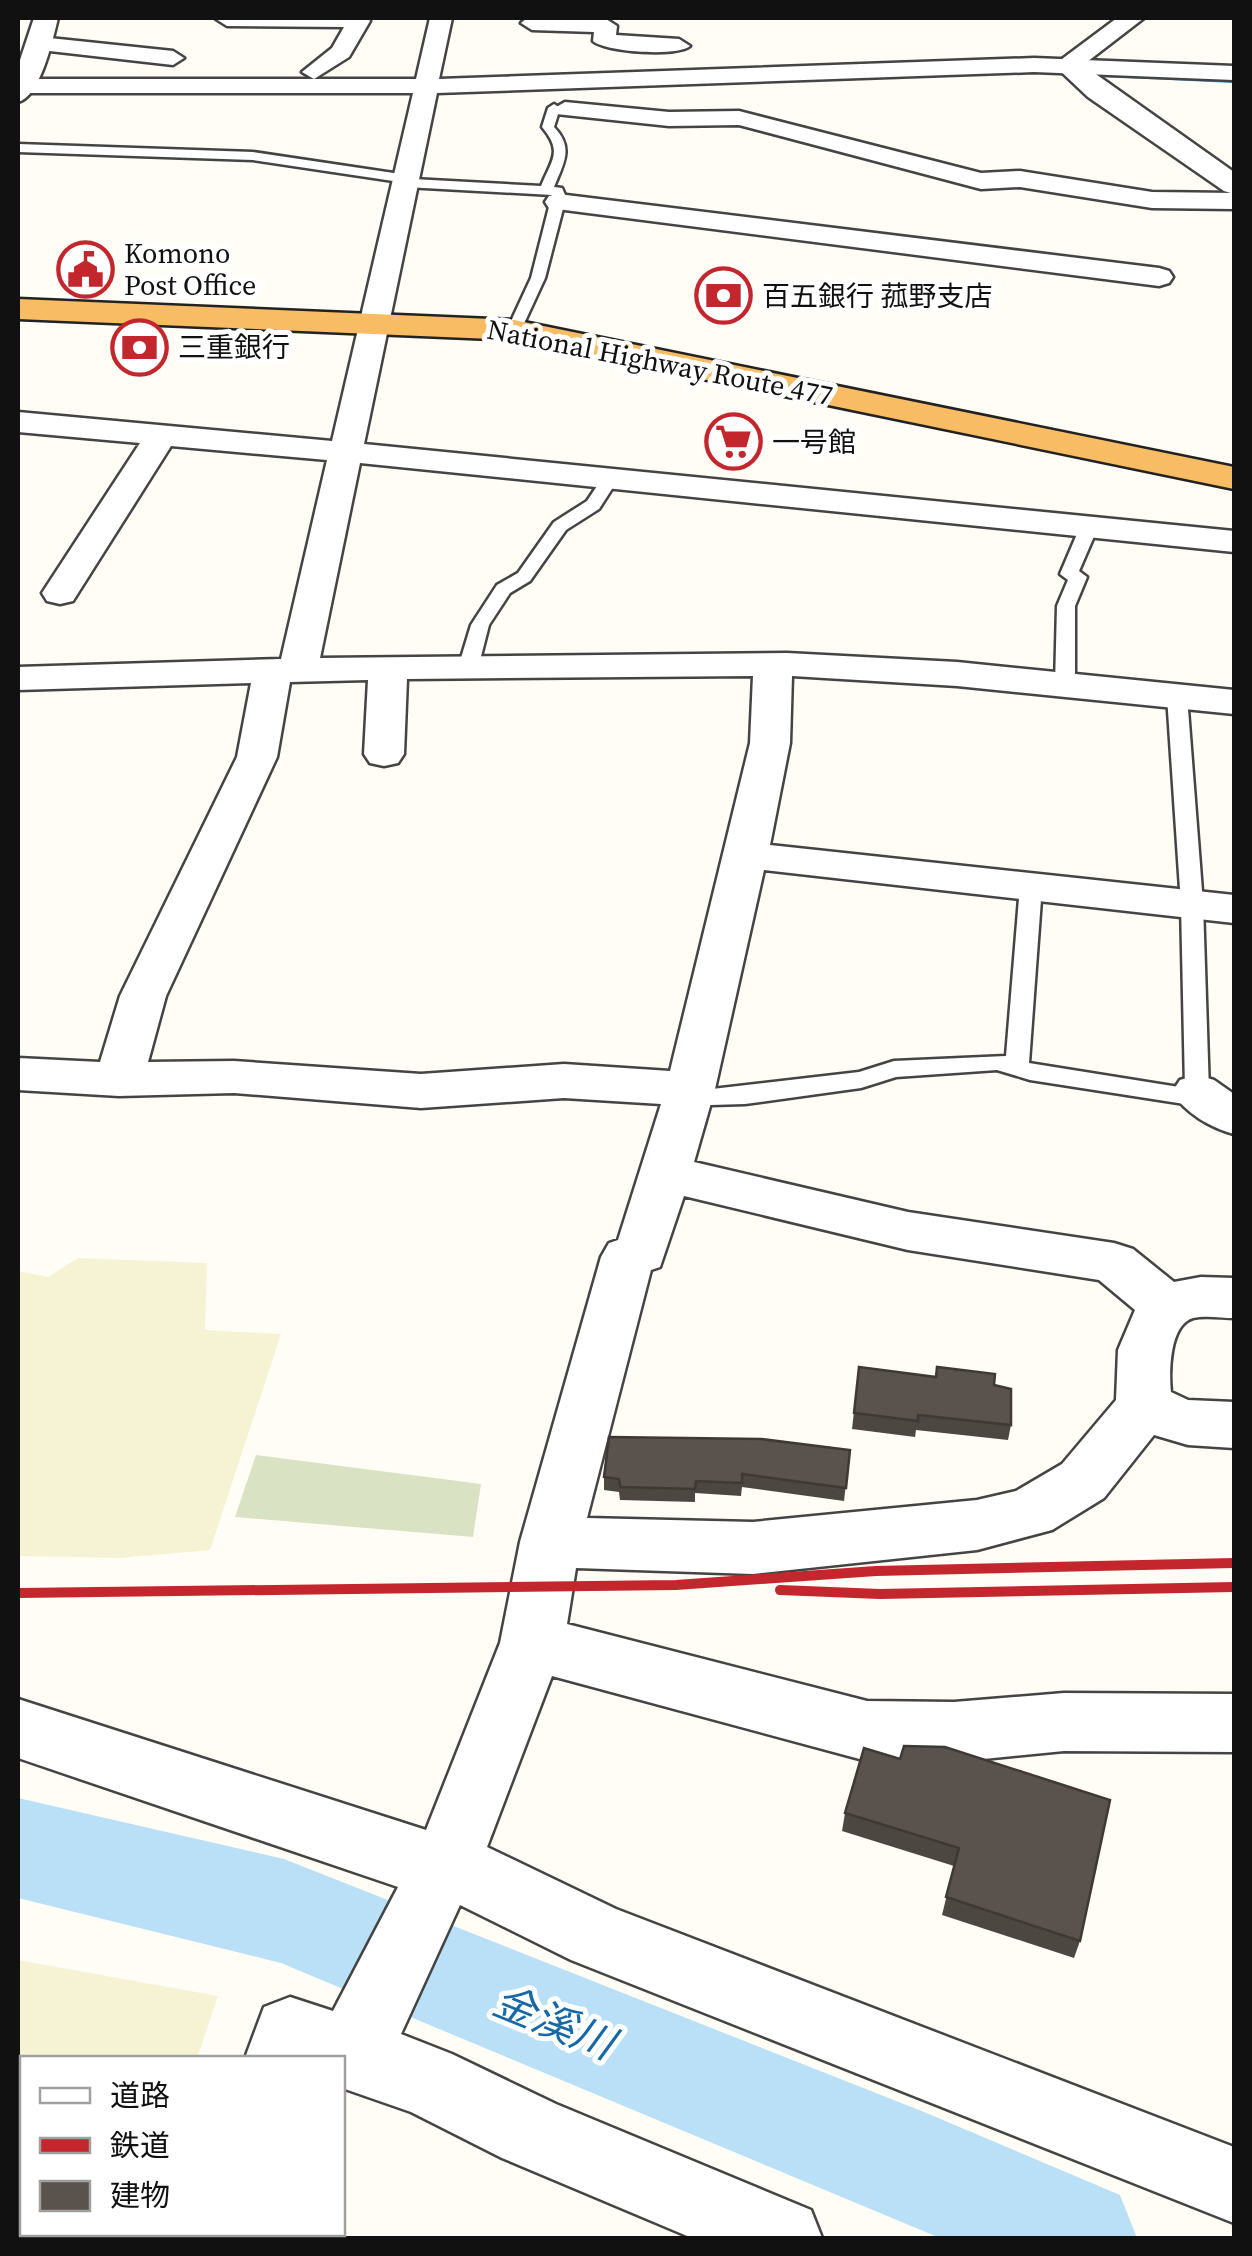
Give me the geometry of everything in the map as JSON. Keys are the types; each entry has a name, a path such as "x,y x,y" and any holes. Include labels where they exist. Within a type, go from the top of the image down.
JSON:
{"highway":[{"name":"National Highway Route 477","path":"18,309 514,330 1234,478"}],"street":[{"path":"46,18 40,44 19,89 514,88 666,80 1071,70 1234,73"},
{"path":"120,1079 143,996 257,756 285,671 347,453 441,18"},
{"path":"1071,70 1132,18"},
{"path":"227,19 359,20 341,52 314,72"},
{"path":"532,23 606,26 604,42 679,46"},
{"path":"666,80 666,71 679,46 698,28"},
{"path":"40,44 197,60"},
{"path":"236,64 426,88"},
{"path":"1071,70 1234,185"},
{"path":"514,88 527,102 554,108 669,119 731,117 981,181 1020,180 1152,200 1234,201"},
{"path":"553,195 1159,277"},
{"path":"18,422 1234,542"},
{"path":"60,592 161,436"},
{"path":"18,678 388,668 860,666 1234,702"},
{"path":"773,667 770,743 688,1094 641,1253 628,1257 550,1542 532,1643 473,1804 438,1876 332,2046 426,2080 529,2131 783,2238"},
{"path":"384,754 388,668"},
{"path":"746,855 1213,907"},
{"path":"18,1074 120,1079 234,1077 421,1091 564,1082 688,1094"},
{"path":"666,1172 728,1191 908,1231 1114,1263 1166,1305"},
{"path":"1234,1298 1190,1296 1166,1305 1151,1328 1140,1384 1146,1405 1166,1418 1199,1426 1234,1425"},
{"path":"550,1542 753,1548 977,1525 1031,1512 1083,1481 1146,1405"},
{"path":"532,1643 866,1732 954,1732 1064,1722 1234,1722"},
{"path":"18,1728 438,1876 481,1878 596,1936 1234,2185"}],"lane":[{"path":"514,330 538,278 562,151 559,139 548,127 554,108"},
{"path":"18,148 253,156 406,181 553,195"},
{"path":"468,668 480,625 503,589 524,577 560,526 593,505 611,478"},
{"path":"1065,685 1066,606 1078,577 1069,574 1089,527"},
{"path":"688,1094 745,1096 861,1080 894,1069 998,1062 1044,1074 1213,1103 1213,907 1177,696"},
{"path":"1018,1066 1030,886"}],"shaded area":[{"path":"78,1258 207,1263 205,1330 281,1334 210,1550 119,1558 18,1556 18,1271 48,1277"},
{"path":"18,1960 218,1996 198,2056 20,2056 18,2155"}],"green space":[{"path":"256,1455 481,1484 473,1537 235,1517"}],"building":[{"path":"859,1367 936,1377 937,1367 995,1374 994,1385 1011,1389 1011,1425 918,1415 918,1421 854,1413"},
{"path":"609,1437 761,1439 850,1450 846,1488 742,1474 742,1483 696,1481 695,1489 620,1487 619,1479 604,1477"},
{"path":"904,1746 945,1747 1110,1800 1080,1941 946,1897 959,1848 845,1813 864,1748 900,1759"}],"waterway":[{"path":"1083,74 1234,81"},
{"name":"金溪川","path":"18,1848 284,1911 924,2171 1077,2238"}],"railway":[{"path":"18,1593 676,1585 876,1571 1234,1563"},
{"path":"780,1590 880,1594 1234,1587"}],"place":[{"name":"Komono Post Office","path":"85,269"},
{"name":"百五銀行 菰野支店","path":"723,296"},
{"name":"三重銀行","path":"139,347"},
{"name":"一号館","path":"733,442"}]}
